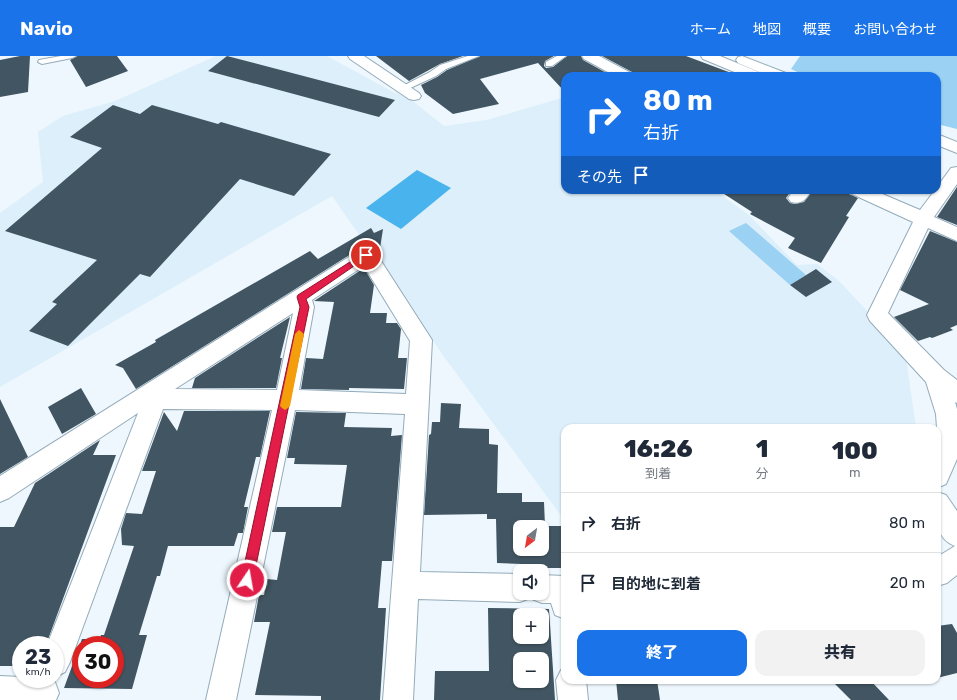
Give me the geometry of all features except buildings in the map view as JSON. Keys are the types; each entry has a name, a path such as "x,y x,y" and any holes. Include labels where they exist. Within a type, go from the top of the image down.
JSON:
{"street":[{"path":"355,56 408,92"},
{"path":"589,56 619,72"},
{"path":"708,56 746,72"},
{"path":"734,56 772,72"},
{"path":"941,141 957,149"},
{"path":"941,145 957,149"},
{"path":"957,172 924,219 877,315 936,377 957,393"},
{"path":"867,194 957,234"},
{"path":"0,490 152,396 366,255 421,340 398,700"},
{"path":"221,700 286,400 304,307 301,297"},
{"path":"936,377 947,414 950,448 941,467"},
{"path":"152,396 417,404"},
{"path":"64,637 152,396"},
{"path":"941,510 957,534"},
{"path":"941,570 957,559"},
{"path":"406,585 513,588"},
{"path":"549,589 561,590"},
{"path":"571,684 573,700"},
{"path":"0,691 44,691"}],"lane":[{"path":"42,62 72,56"},
{"path":"408,92 443,67 475,56"},
{"path":"549,64 562,56"}],"shaded area":[{"path":"216,56 327,56 393,92 410,99 444,126 487,120 561,98 561,194 720,194 749,215 797,265 817,264 838,280 905,351 915,424 561,424 561,516 445,358 332,196 0,387 0,213 43,182 38,132 63,116 115,101"},
{"path":"800,56 957,56 957,129 941,125 941,72 797,72 791,69"},
{"path":"417,170 451,188 401,229 366,208"},
{"path":"746,223 806,275 790,285 729,231"}],"slow traffic":[{"path":"285,406 299,334"}],"route":[{"path":"247,580 286,400 304,307 301,297 366,255"}]}
